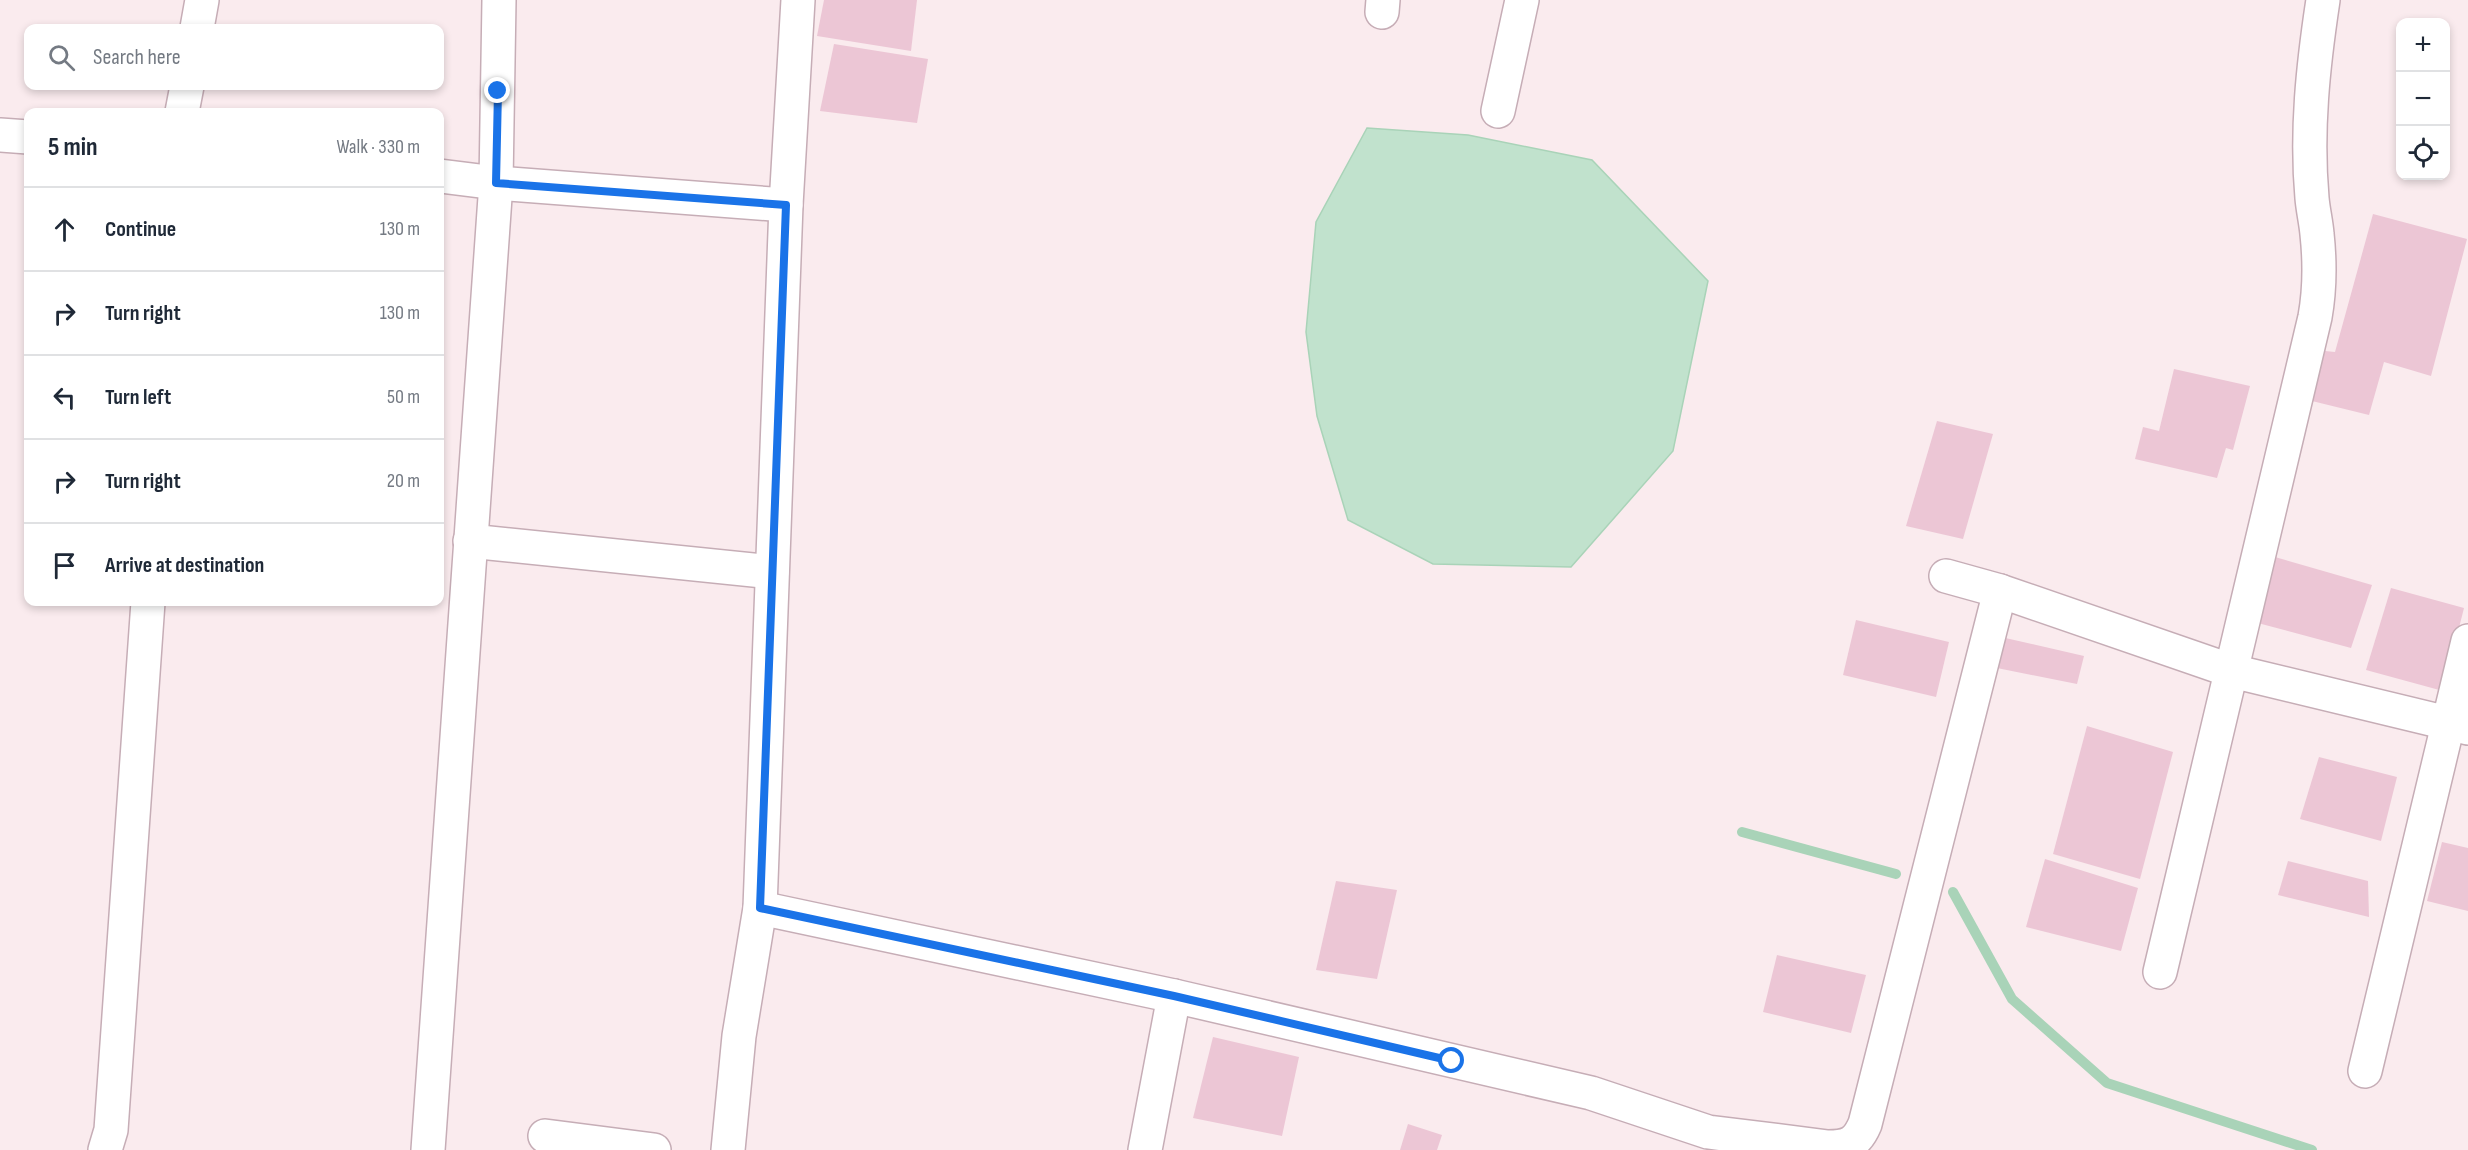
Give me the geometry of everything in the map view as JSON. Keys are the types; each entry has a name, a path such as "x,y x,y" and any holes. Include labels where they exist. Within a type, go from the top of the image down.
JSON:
{"street":[{"path":"198,24 202,0"},
{"path":"428,1150 496,183 500,0"},
{"path":"728,1150 739,1036 760,908 786,205 798,0"},
{"path":"1498,111 1522,0"},
{"path":"2160,972 2315,317 2320,287 2317,232 2312,199 2310,129 2313,63 2323,0"},
{"path":"183,108 186,90"},
{"path":"0,135 24,137"},
{"path":"444,176 496,183 786,205"},
{"path":"470,541 772,572"},
{"path":"1946,576 2000,591 2232,671 2458,726"},
{"path":"760,908 1174,996 1591,1093 1708,1132 1843,1147 1853,1143 1860,1136 1865,1124 2000,591"},
{"path":"105,1150 111,1130 148,606"},
{"path":"2365,1071 2458,726 2468,641"},
{"path":"1145,1150 1174,996"},
{"path":"545,1136 654,1150"}],"shaded area":[{"path":"1367,128 1468,135 1592,160 1708,281 1673,451 1571,567 1433,564 1348,520 1317,416 1306,332 1316,222"}],"building":[{"path":"824,0 917,0 911,51 817,36"},
{"path":"834,44 928,59 917,123 820,111"},
{"path":"2373,214 2467,239 2431,376 2384,362 2369,415 2312,401 2325,351 2335,352"},
{"path":"2174,369 2250,386 2233,450 2226,448 2217,478 2135,459 2143,427 2159,431"},
{"path":"1937,421 1993,434 1963,539 1906,526"},
{"path":"2275,557 2372,585 2351,648 2254,622"},
{"path":"2391,588 2464,608 2443,691 2366,670"},
{"path":"1856,620 1949,642 1936,697 1843,675"},
{"path":"2001,637 2084,656 2077,684 1992,667"},
{"path":"2087,726 2173,752 2140,879 2053,854"},
{"path":"2319,757 2397,777 2381,841 2300,819"},
{"path":"2442,842 2468,848 2468,911 2427,901"},
{"path":"2045,859 2138,888 2121,951 2026,927"},
{"path":"2288,861 2368,881 2369,917 2278,895"},
{"path":"1336,881 1397,890 1377,979 1316,970"},
{"path":"1777,955 1866,975 1851,1033 1763,1012"},
{"path":"1213,1037 1299,1057 1282,1136 1193,1118"},
{"path":"1408,1124 1442,1135 1437,1150 1400,1150"}],"waterway":[{"path":"1742,832 1896,874"},
{"path":"1953,892 2012,999 2107,1083 2312,1150"}],"route":[{"path":"498,91 496,183 786,205 760,908 1174,996 1452,1061"}]}
